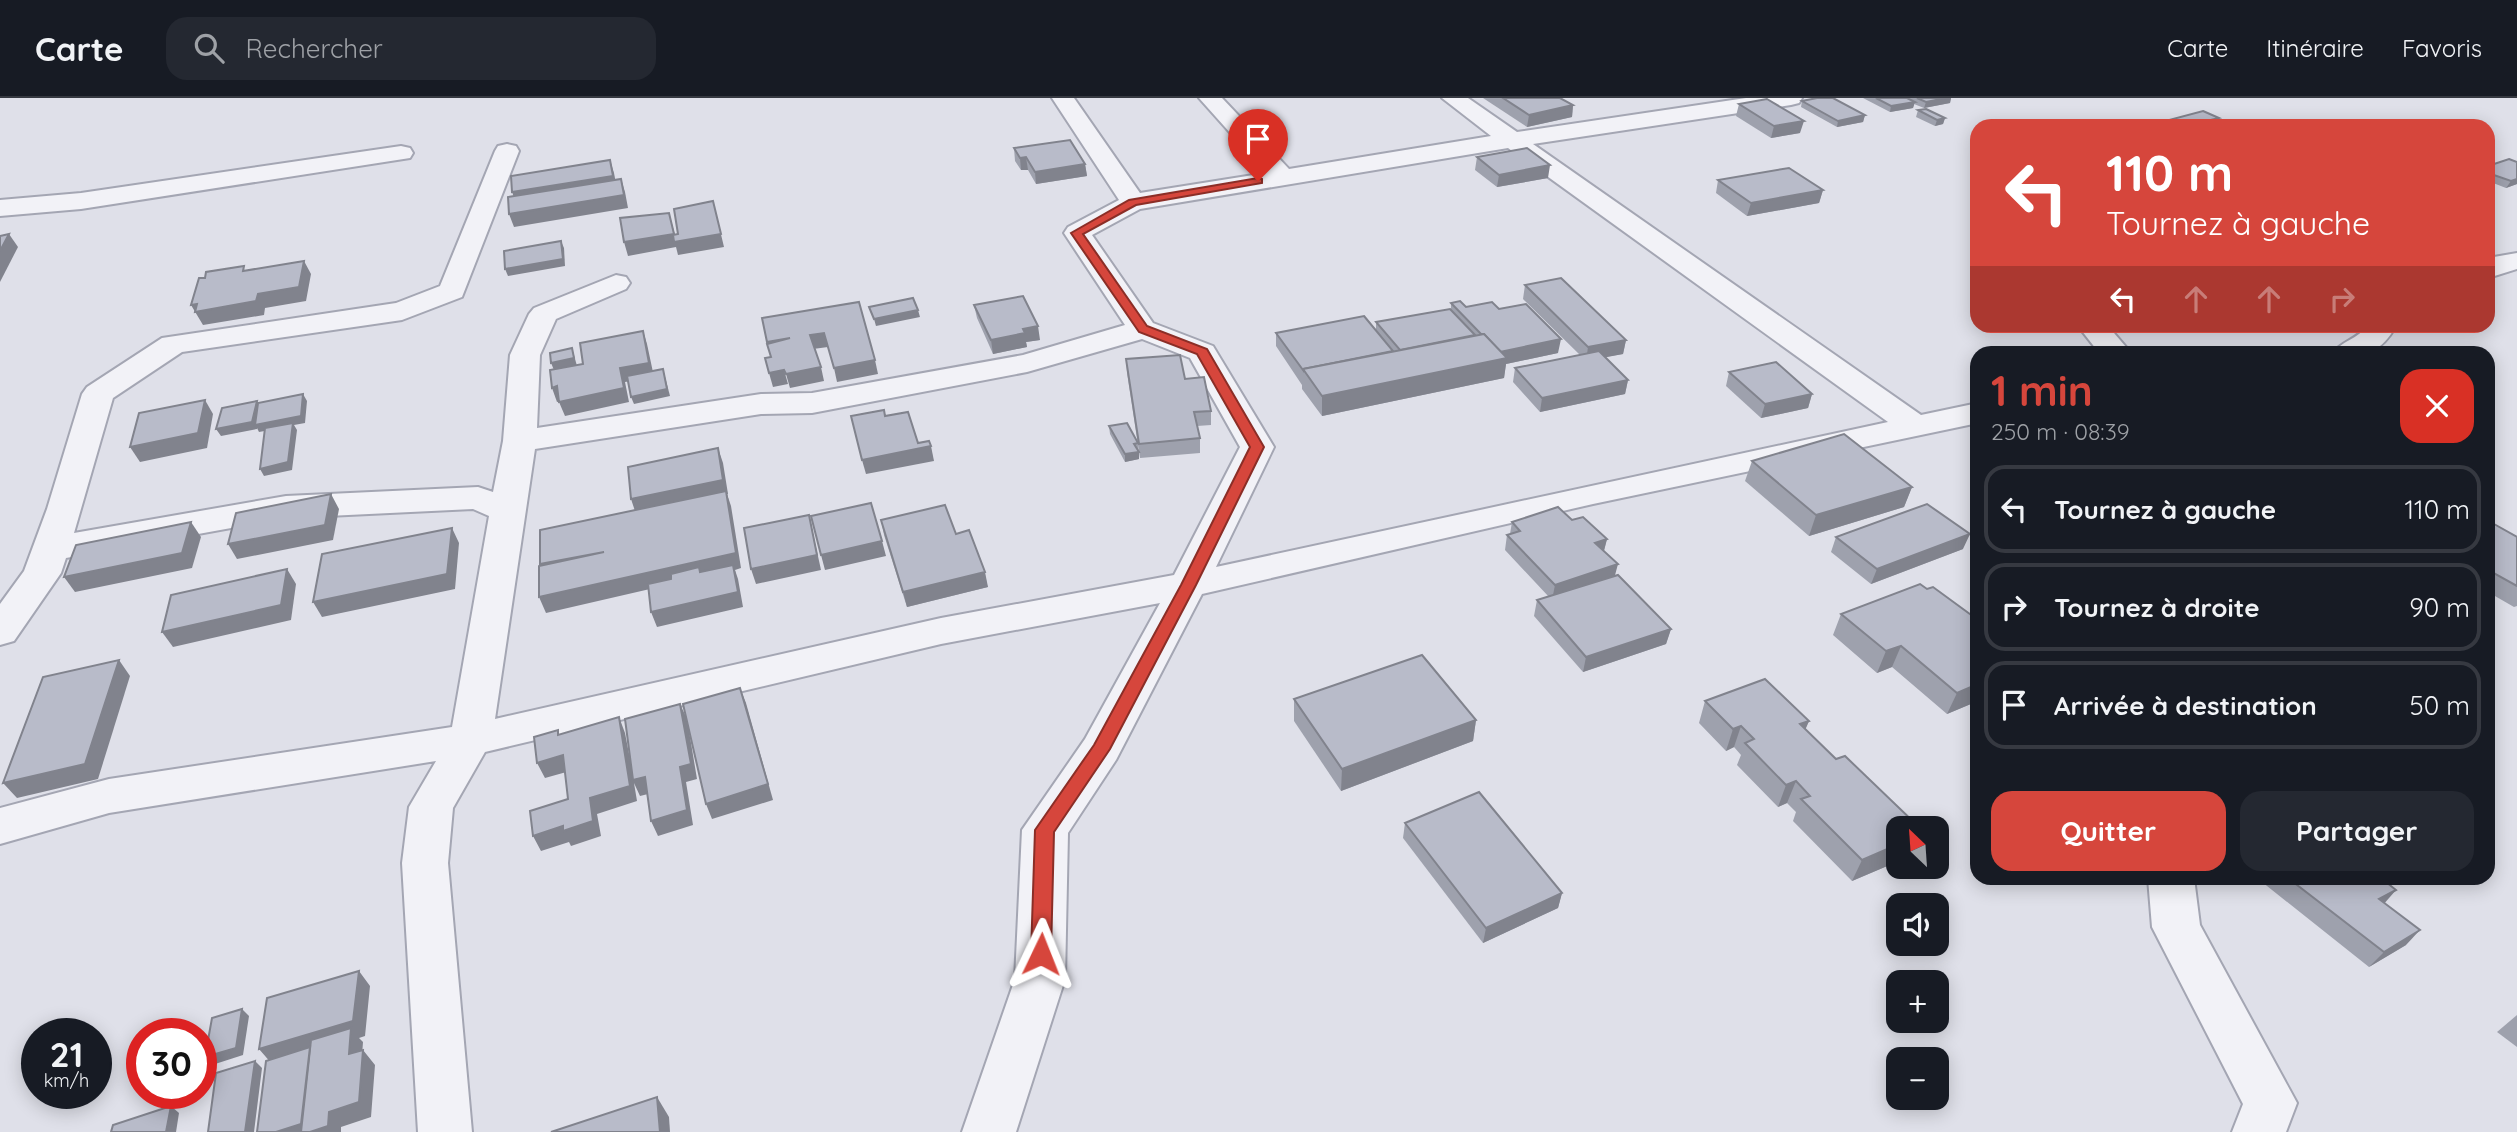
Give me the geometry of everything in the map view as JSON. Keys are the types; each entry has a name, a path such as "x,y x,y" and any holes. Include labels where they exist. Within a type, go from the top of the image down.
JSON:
{"street":[{"path":"1063,98 1133,202"},
{"path":"1210,98 1283,177"},
{"path":"1453,98 1916,427"},
{"path":"989,1132 1040,979 1045,830 1101,749 1257,447 1202,352 1143,329 1077,233 1133,202 1512,139 1791,98"},
{"path":"0,632 42,573 98,394 173,345 402,311 452,291 507,151"},
{"path":"0,208 80,201 401,153"},
{"path":"2495,266 2502,262 2517,261"},
{"path":"446,1132 425,863 431,807 471,740 520,442 525,355 544,314 616,283"},
{"path":"520,442 761,404 812,403 1027,363 1143,329"},
{"path":"2360,346 2374,338 2377,333"},
{"path":"0,826 108,796 471,740 940,631 1188,585 1593,494 1970,415"},
{"path":"51,550 286,507 478,498 507,511"},
{"path":"2172,885 2176,926 2270,1103 2259,1132"}],"building":[{"path":"1503,98 1560,98 1573,105 1529,115"},
{"path":"1833,98 1865,115 1838,121 1802,101"},
{"path":"1876,98 1907,98 1915,102 1891,106"},
{"path":"1917,98 1946,98 1926,102"},
{"path":"1767,99 1804,121 1774,126 1739,104"},
{"path":"1926,109 1945,118 1937,120 1918,110"},
{"path":"2203,111 2219,118 2215,119 2173,119"},
{"path":"1070,140 1085,164 1035,172 1026,157 1020,158 1014,148"},
{"path":"1527,148 1550,165 1499,175 1477,157"},
{"path":"2509,159 2517,162 2517,179 2511,181 2495,175 2495,164"},
{"path":"610,160 613,176 512,192 511,176"},
{"path":"1789,168 1823,190 1751,203 1718,180"},
{"path":"621,179 624,195 509,214 508,197"},
{"path":"713,201 721,234 674,242 673,235 678,234 674,209"},
{"path":"669,213 674,234 624,242 620,218"},
{"path":"9,234 0,251 0,236"},
{"path":"561,241 563,259 505,269 504,251"},
{"path":"304,261 299,287 258,294 256,301 195,312 197,304 191,305 199,278 205,278 206,272 244,266 243,271"},
{"path":"1561,278 1626,340 1588,347 1525,285"},
{"path":"1023,296 1038,326 1023,329 1025,333 991,340 974,305"},
{"path":"913,298 918,310 874,319 869,307"},
{"path":"1460,301 1466,307 1492,302 1499,309 1526,304 1561,339 1500,352 1451,303"},
{"path":"859,302 875,360 834,368 824,333 810,335 821,367 786,374 784,370 769,373 765,358 771,357 767,344 790,338 767,342 762,318"},
{"path":"1450,309 1475,335 1400,350 1376,322"},
{"path":"1364,316 1393,351 1303,370 1276,333"},
{"path":"643,331 649,363 620,368 624,388 559,402 557,386 552,388 550,370 583,364 580,343"},
{"path":"1484,334 1507,358 1322,396 1303,369"},
{"path":"572,348 574,358 551,363 550,353"},
{"path":"1599,351 1628,380 1542,398 1515,368"},
{"path":"1180,355 1185,379 1204,377 1211,411 1194,412 1200,438 1139,444 1126,359"},
{"path":"1776,362 1812,394 1765,404 1729,372"},
{"path":"663,369 667,389 631,397 627,376"},
{"path":"303,394 301,416 255,425 258,403"},
{"path":"205,400 198,433 130,447 139,413"},
{"path":"257,401 252,422 216,429 222,408"},
{"path":"884,410 885,416 908,412 918,443 929,441 931,446 862,460 851,416"},
{"path":"293,423 288,462 260,469 265,428"},
{"path":"1127,423 1138,443 1134,444 1139,452 1125,454 1109,426"},
{"path":"1844,434 1912,487 1816,515 1752,461"},
{"path":"718,448 723,480 631,499 628,467"},
{"path":"726,491 736,553 539,597 539,566 604,552 540,564 540,530"},
{"path":"331,494 325,525 228,544 236,513"},
{"path":"871,503 882,541 821,555 811,516"},
{"path":"1927,504 1970,534 1877,569 1836,537"},
{"path":"945,505 956,534 969,530 985,572 903,592 881,520"},
{"path":"1558,507 1572,520 1583,517 1607,539 1595,543 1618,564 1555,585 1507,535 1520,531 1512,522"},
{"path":"809,515 817,555 751,569 744,528"},
{"path":"191,522 182,553 64,577 76,545"},
{"path":"2495,525 2517,537 2517,586 2495,574"},
{"path":"452,528 447,574 313,602 322,554"},
{"path":"733,565 738,592 651,612 648,584 671,579 671,574 699,567 700,572"},
{"path":"287,569 281,605 162,632 171,595"},
{"path":"1618,575 1671,629 1586,657 1537,600"},
{"path":"1920,584 1927,589 1933,587 1970,614 1970,687 1957,693 1901,646 1886,651 1841,614"},
{"path":"1422,655 1476,720 1342,769 1294,699"},
{"path":"119,660 85,764 3,783 43,677"},
{"path":"1765,679 1809,721 1800,724 1836,759 1845,756 1908,816 1886,816 1886,850 1862,860 1801,799 1810,796 1796,781 1786,785 1745,743 1754,739 1741,726 1733,729 1705,701"},
{"path":"740,688 768,784 706,804 683,704"},
{"path":"680,704 691,764 680,767 687,810 651,821 645,777 633,780 625,719"},
{"path":"619,717 630,786 590,798 593,821 563,831 563,826 533,836 530,811 568,799 563,755 537,763 534,737 558,730 558,735"},
{"path":"1479,792 1562,893 1486,928 1405,823"},
{"path":"2297,885 2390,885 2396,890 2379,899 2420,930 2384,952"},
{"path":"359,971 353,1021 259,1049 267,998"},
{"path":"242,1009 236,1048 217,1054 217,1018 212,1018"},
{"path":"351,1028 349,1054 363,1050 359,1102 329,1112 328,1126 301,1132 311,1040"},
{"path":"310,1047 301,1124 276,1132 257,1132 266,1061"},
{"path":"255,1061 245,1132 208,1132 211,1109 217,1109 217,1073"},
{"path":"657,1097 660,1132 551,1132"},
{"path":"162,1109 170,1109 166,1132 111,1132 113,1125"}],"route":[{"path":"1041,954 1045,830 1101,749 1247,471 1257,447 1202,352 1143,329 1077,233 1133,202 1258,181"}]}
